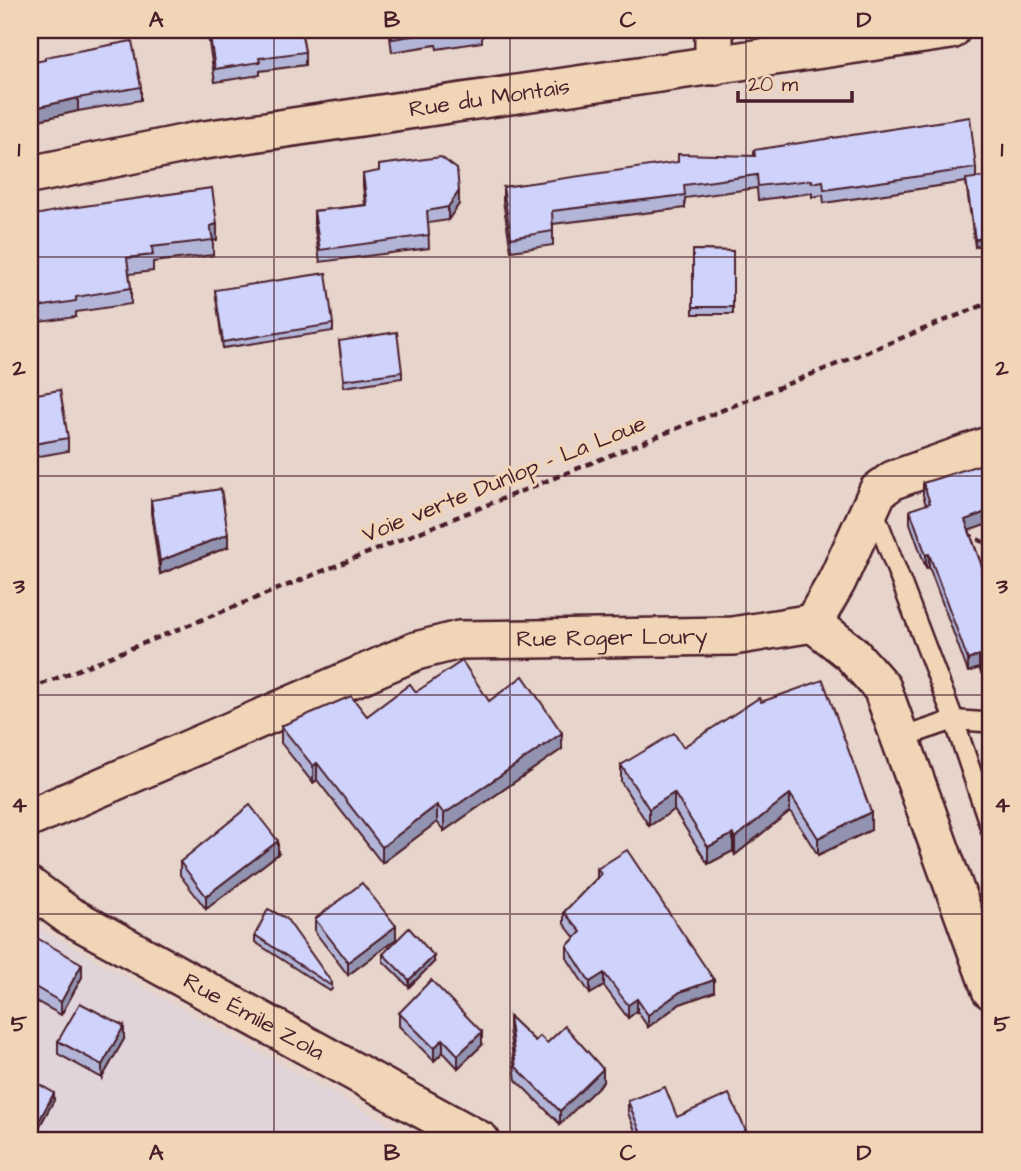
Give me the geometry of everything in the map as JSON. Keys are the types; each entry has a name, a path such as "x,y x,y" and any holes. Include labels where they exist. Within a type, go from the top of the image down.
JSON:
{"street":[{"path":"714,30 714,66"},
{"name":"Rue du Montais","path":"30,174 198,141 951,30"},
{"path":"991,445 893,480 878,491 837,581 813,623 851,653 882,688 991,990"},
{"name":"Rue Roger Loury","path":"30,818 416,651 458,640 733,636 813,623"},
{"name":"Rue Émile Zola","path":"30,887 68,915 481,1141"}],"lane":[{"path":"871,503 954,720 991,830"},
{"path":"901,738 954,720 983,722 991,719"}],"path":[{"name":"Voie verte Dunlop - La Loue","path":"30,689 991,302"},
{"path":"966,534 991,546"}],"shaded area":[{"path":"30,923 217,1029 419,1141 30,1141"}],"building":[{"path":"209,30 301,30 305,52 259,58 260,62 215,69"},
{"path":"391,30 480,30 437,36 436,32 392,39"},
{"path":"132,41 141,87 30,109 30,63 45,60 45,57"},
{"path":"970,117 976,168 824,190 823,181 812,183 812,180 758,186 757,175 684,185 685,195 552,211 553,231 511,238 503,187 678,162 678,154 755,156 754,150"},
{"path":"441,157 457,169 459,191 448,207 427,211 429,235 320,250 314,211 367,205 363,174 379,171 379,165"},
{"path":"991,176 991,234 975,240 966,179"},
{"path":"212,188 217,224 210,226 213,240 152,247 153,255 127,258 131,288 76,297 76,301 38,307 39,312 30,313 30,216"},
{"path":"693,250 733,251 733,307 693,307"},
{"path":"326,273 333,324 223,342 215,290"},
{"path":"397,332 402,372 344,380 339,341"},
{"path":"60,390 68,438 34,444 30,395"},
{"path":"991,461 991,510 965,520 991,591 991,657 981,660 979,655 968,660 910,510 930,503 923,483"},
{"path":"221,489 228,534 160,561 151,500"},
{"path":"462,661 489,701 523,676 562,733 444,814 437,805 382,847 317,763 313,766 281,726 351,696 367,716 410,684 416,692"},
{"path":"823,680 871,812 818,838 790,794 735,838 733,834 708,847 674,793 649,809 621,765 674,733 683,747 759,698 761,702"},
{"path":"250,805 278,841 206,896 180,862"},
{"path":"627,850 714,980 680,992 648,1015 637,999 628,1005 604,973 590,982 567,946 581,932 564,912 601,874 597,869"},
{"path":"362,883 396,926 348,962 315,919"},
{"path":"268,909 286,918 332,983 330,985 255,935"},
{"path":"409,928 434,956 409,980 383,954"},
{"path":"30,934 82,964 61,1002 30,984"},
{"path":"431,980 482,1032 458,1055 443,1039 434,1048 399,1013"},
{"path":"80,1003 124,1026 102,1065 58,1041"},
{"path":"509,1016 535,1041 540,1036 547,1043 565,1026 603,1069 560,1111 516,1067"},
{"path":"30,1079 54,1093 33,1132 30,1130"},
{"path":"665,1087 677,1117 729,1094 746,1131 723,1141 644,1141 628,1101"}]}
